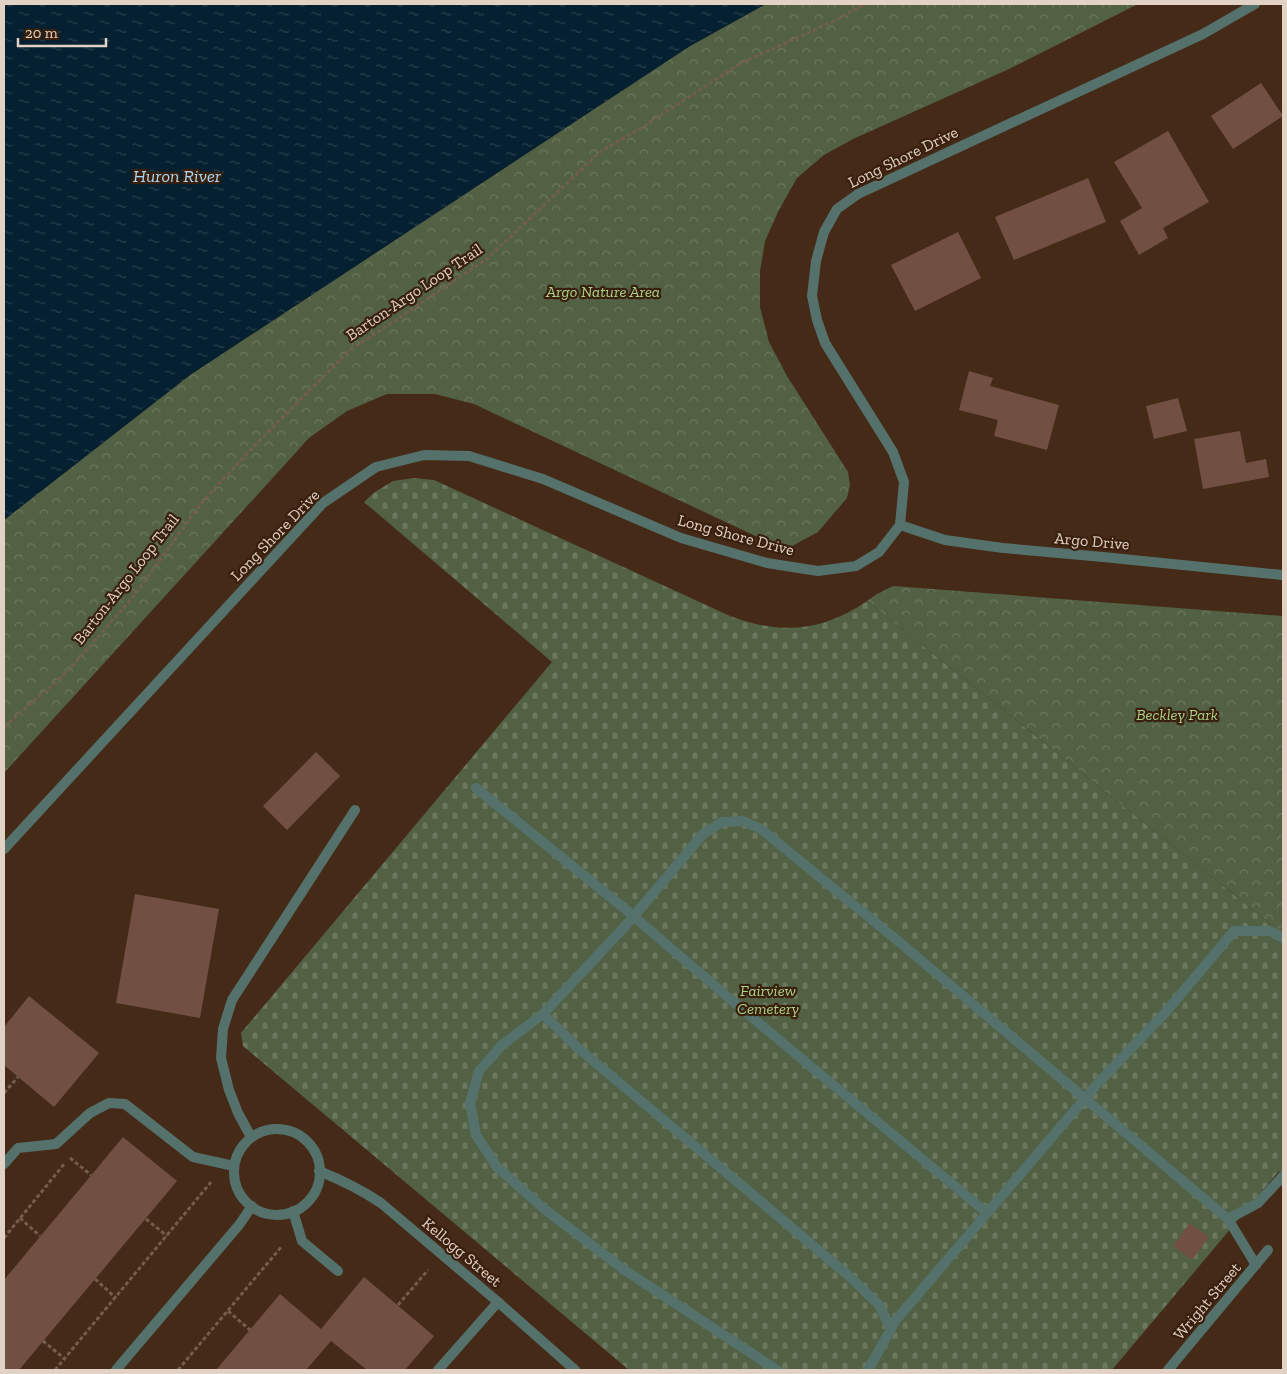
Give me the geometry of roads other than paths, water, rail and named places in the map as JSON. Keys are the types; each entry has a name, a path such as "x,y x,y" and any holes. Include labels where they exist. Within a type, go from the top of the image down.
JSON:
{"street":[{"name":"Long Shore Drive","path":"4,849 323,503 376,467 424,455 469,456 543,479 681,538 767,563 818,571 856,566 879,552 900,526 904,482 893,452 825,343 817,320 812,296 816,261 824,232 837,209 858,194 1203,34 1255,4"},
{"name":"Argo Drive","path":"900,526 946,540 1003,548 1283,575"},
{"path":"476,788 633,916 987,1213"},
{"path":"251,1137 238,1113 229,1090 221,1058 223,1029 232,1000 355,810"},
{"path":"776,1370 623,1269 543,1208 497,1167 476,1135 470,1103 480,1071 502,1045 543,1014 633,916 703,834 722,822 743,821 762,829 898,941 1228,1219 1256,1265"},
{"path":"868,1370 896,1320 1098,1083 1165,1013 1234,931 1270,931 1283,938"},
{"path":"543,1014 579,1049 848,1276 878,1305 891,1329"},
{"path":"4,1164 18,1148 56,1144 90,1113 109,1103 125,1104 193,1157 234,1166"},
{"path":"278,1128 304,1138 313,1149 319,1162 316,1190 307,1201 293,1211 282,1214 268,1213 255,1209 244,1199 237,1188 234,1174 235,1160 241,1147 251,1137 264,1130 278,1128"},
{"name":"Kellogg Street","path":"319,1171 361,1189 382,1203 575,1370"},
{"path":"1228,1219 1258,1203 1283,1176"},
{"path":"116,1370 239,1225 252,1206"},
{"path":"293,1211 302,1241 338,1271"},
{"name":"Wright Street","path":"1168,1370 1268,1250"},
{"path":"443,1368 498,1302"}],"water":[{"name":"Huron River","path":"4,4 766,4 690,46 190,375 4,520"}],"park label":[{"name":"Argo Nature Area","path":"603,291"},
{"name":"Beckley Park","path":"1177,714"},
{"name":"Fairview Cemetery","path":"768,999"}]}
